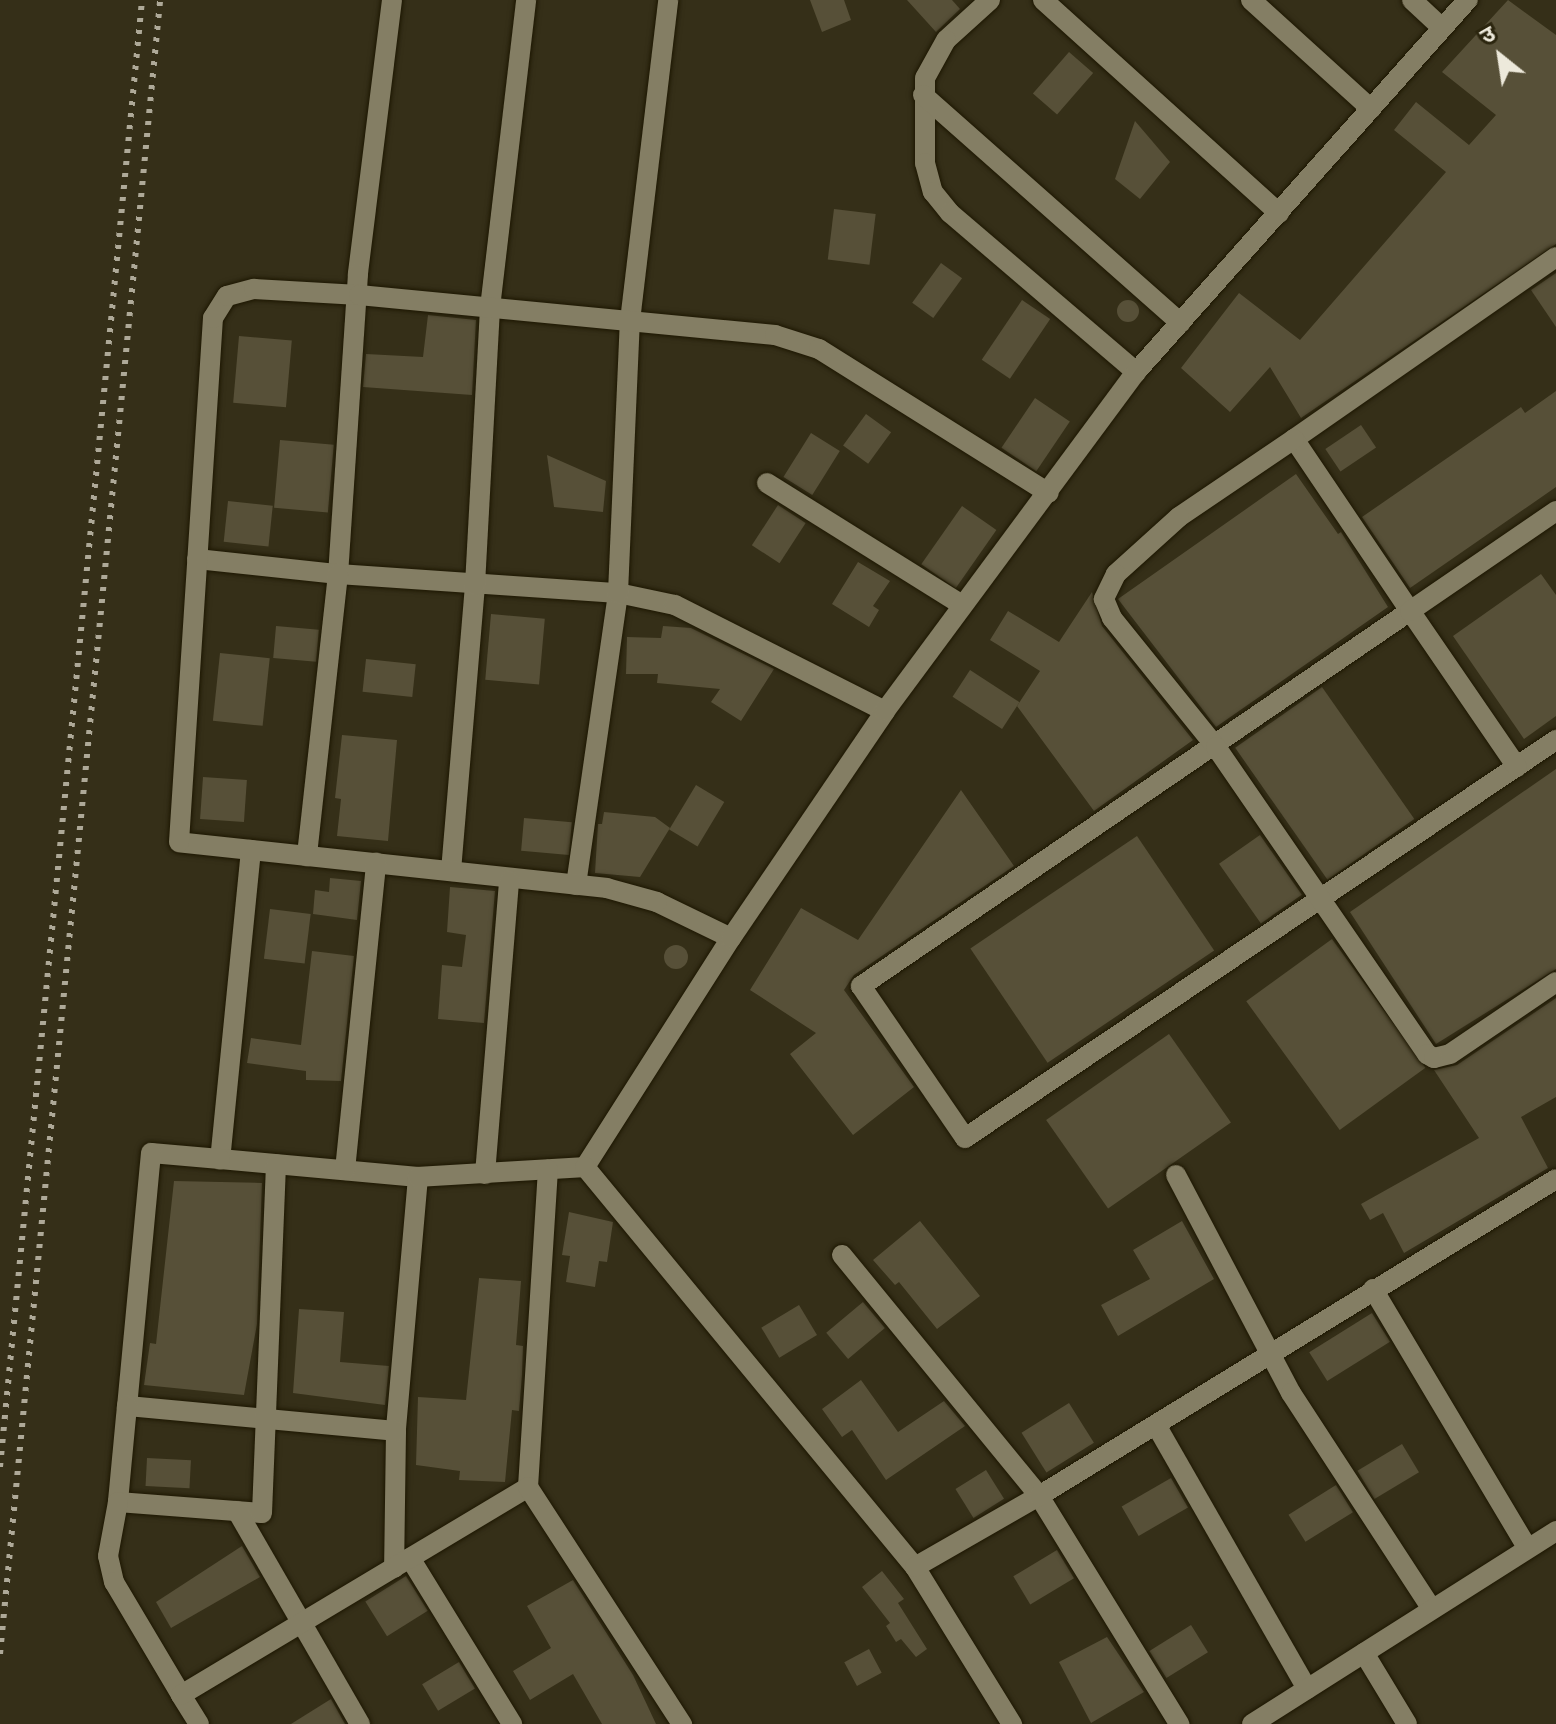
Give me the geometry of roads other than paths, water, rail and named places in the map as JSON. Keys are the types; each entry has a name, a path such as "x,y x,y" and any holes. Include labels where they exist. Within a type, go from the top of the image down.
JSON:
{"street":[{"path":"307,856 338,574 359,295 392,0"},
{"path":"451,871 475,585 490,308 526,0"},
{"path":"576,885 618,593 630,321 668,0"},
{"path":"990,0 946,40 925,78 925,163 933,192 950,213 1136,372"},
{"path":"1043,0 1279,213"},
{"path":"1251,0 1371,109"},
{"path":"1412,0 1442,28"},
{"path":"585,1167 731,938 885,711 1136,372 1468,0"},
{"path":"923,95 1181,323"},
{"path":"1556,257 1179,517 1107,587 1104,599 1112,618 1216,747 1434,1058 1450,1054 1556,982"},
{"path":"731,938 657,902 576,885 509,881 451,871 179,842 213,318 227,296 254,289 359,295 775,335 819,349 1049,493"},
{"path":"1294,439 1517,767"},
{"path":"767,483 962,605"},
{"path":"1556,511 1216,747 861,986 965,1138 1325,900 1556,740"},
{"path":"197,559 338,574 618,593 675,605 885,711"},
{"path":"220,1159 251,850"},
{"path":"345,1170 376,863"},
{"path":"485,1174 509,881"},
{"path":"199,1724 114,1582 108,1556 118,1502 151,1153 418,1177 585,1167"},
{"path":"118,1502 262,1513 276,1164"},
{"path":"585,1167 915,1567 1012,1724"},
{"path":"548,1170 528,1487 682,1724"},
{"path":"1176,1175 1269,1356 1432,1609"},
{"path":"418,1177 396,1431 402,1563 512,1724"},
{"path":"915,1567 1039,1496 1556,1179"},
{"path":"842,1255 1039,1496 1179,1724"},
{"path":"1373,1289 1527,1547"},
{"path":"127,1406 396,1431"},
{"path":"1156,1425 1307,1689"},
{"path":"181,1695 528,1487"},
{"path":"237,1511 360,1724"},
{"path":"1256,1723 1556,1531"},
{"path":"1364,1653 1407,1724"}],"railway":[{"path":"0,1467 142,0"},
{"path":"0,1654 160,0"}]}
